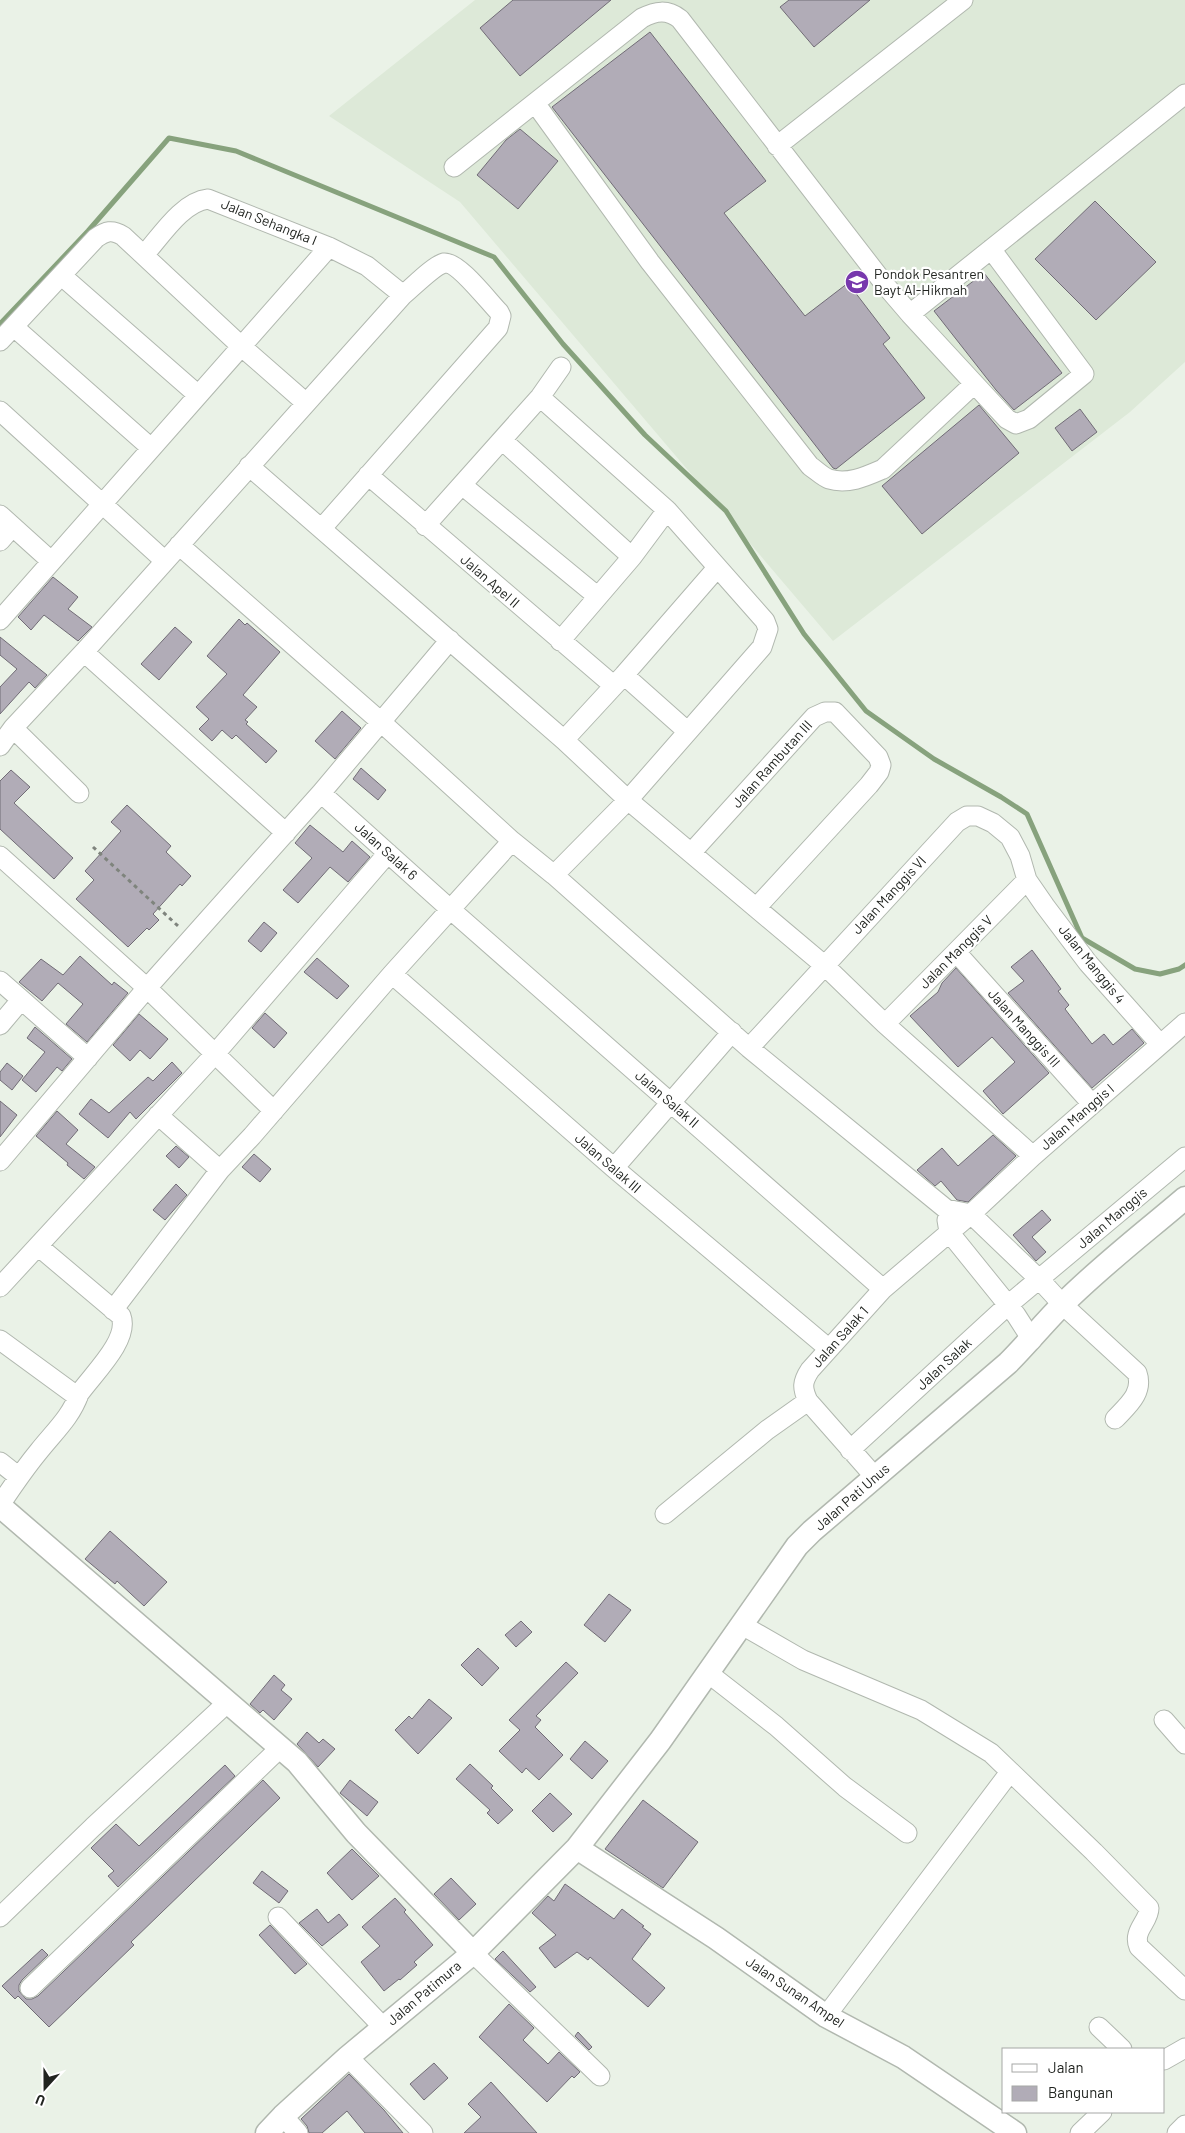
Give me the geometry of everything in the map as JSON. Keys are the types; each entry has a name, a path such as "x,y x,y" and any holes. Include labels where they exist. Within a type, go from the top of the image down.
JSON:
{"main road":[{"name":"Jalan Pati Unus","path":"577,1848 660,1741 797,1546 812,1530 863,1463 1052,1293 1104,1267 1185,1198"},
{"path":"0,1505 227,1704 280,1748 307,1774 352,1828 473,1953"},
{"name":"Jalan Patimura","path":"267,2133 348,2057 473,1953 577,1848"},
{"name":"Jalan Sunan Ampel","path":"577,1848 716,1938 826,2016 903,2057 1015,2133"}],"street":[{"path":"777,146 961,1"},
{"path":"454,167 642,18 653,12 663,11 673,14 680,19 886,286 974,384 1007,419 1016,424 1029,419 1084,374 991,249"},
{"path":"910,314 1185,94"},
{"path":"535,103 662,277 810,466 829,479 845,481 864,478 883,469 974,384"},
{"name":"Jalan Sehangka I","path":"144,255 184,210 198,200 208,199 329,246 367,266 403,294"},
{"path":"0,341 96,238 106,232 116,232 123,236 241,346 306,403"},
{"path":"0,620 329,246"},
{"path":"0,746 13,728 84,652 403,294 438,266 445,263 452,264 499,312 500,322 494,334 322,528"},
{"path":"62,276 198,396"},
{"path":"14,327 151,448"},
{"path":"425,526 540,397 561,367"},
{"path":"540,397 667,510 765,621 768,628 767,637 762,647 628,800 554,875"},
{"path":"0,411 165,561"},
{"path":"502,440 632,557"},
{"path":"249,466 564,740 628,800 824,965 885,1024 1033,1156"},
{"name":"Jalan Apel II","path":"368,475 560,641 618,680 687,731"},
{"path":"462,485 597,596"},
{"path":"560,641 632,557 667,510"},
{"path":"4,528 51,561"},
{"path":"179,545 381,722 512,841 554,875 749,1048 946,1209 971,1214 1137,1372 1140,1380 1135,1398 1115,1419"},
{"path":"564,740 717,568"},
{"path":"0,1161 147,988 321,793 450,640"},
{"path":"84,652 286,833"},
{"name":"Jalan Rambutan III","path":"691,853 814,718 825,712 834,712 878,757 881,765 879,772 756,908"},
{"path":"13,728 79,793"},
{"name":"Jalan Salak 6","path":"321,793 450,910"},
{"name":"Jalan Manggis VI","path":"749,1048 957,822 967,816 978,816 993,823 1010,837 1020,856 1028,880"},
{"path":"113,1310 220,1170 512,841"},
{"path":"0,1287 214,1055 388,854"},
{"path":"0,856 147,988 214,1055 274,1110"},
{"name":"Jalan Manggis V","path":"885,1024 1028,880"},
{"name":"Jalan Manggis 4","path":"1028,880 1088,963 1160,1044"},
{"name":"Jalan Salak II","path":"450,910 883,1289"},
{"name":"Jalan Manggis III","path":"956,952 1092,1104"},
{"name":"Jalan Salak III","path":"392,974 614,1168 828,1348"},
{"path":"0,981 88,1058"},
{"path":"0,1025 21,1000"},
{"name":"Jalan Manggis I","path":"971,1214 1033,1156 1185,1023"},
{"path":"614,1168 732,1032"},
{"path":"158,1115 220,1170"},
{"name":"Jalan Manggis","path":"1052,1293 1185,1157"},
{"path":"946,1209 949,1232 1020,1321"},
{"name":"Jalan Salak 1","path":"808,1401 802,1387 805,1378 828,1348 883,1289 971,1214"},
{"path":"0,1505 19,1477 67,1419 77,1403 78,1397 121,1336 123,1329 121,1316 38,1246"},
{"name":"Jalan Salak","path":"863,1463 1052,1293"},
{"path":"0,1340 78,1397"},
{"path":"665,1514 767,1430 808,1401 863,1463"},
{"path":"0,1462 19,1477"},
{"path":"742,1625 803,1660 921,1710 991,1753 1149,1908 1149,1912 1138,1932 1137,1943 1185,1990"},
{"path":"708,1673 776,1726 845,1787 908,1833"},
{"path":"0,1917 93,1827 227,1704"},
{"path":"1164,1720 1185,1744"},
{"path":"30,1988 280,1748"},
{"path":"826,2016 1010,1772"},
{"path":"278,1917 383,2027"},
{"path":"473,1953 600,2076"},
{"path":"1099,2027 1121,2048"},
{"path":"1165,2059 1185,2048"},
{"path":"348,2057 423,2133"},
{"path":"1080,2133 1101,2113"},
{"path":"283,2116 298,2133"},
{"path":"1177,2133 1185,2125"}],"path":[{"path":"93,848 192,938"}],"shaded area":[{"name":"Pondok Pesantren Bayt Al-Hikmah","path":"475,0 1185,0 1185,362 1130,412 833,641 460,202 329,116"}],"building":[{"path":"513,0 611,0 520,76 480,28"},
{"path":"789,0 870,0 814,47 780,7"},
{"path":"650,32 766,181 724,213 805,316 848,283 890,338 883,344 925,398 836,469 833,468 552,107"},
{"path":"520,129 558,161 518,209 477,175 506,140"},
{"path":"1095,201 1156,262 1096,320 1035,259"},
{"path":"984,273 1062,373 1014,410 934,311"},
{"path":"979,405 1019,453 922,534 882,486"},
{"path":"1080,409 1097,432 1072,451 1055,428"},
{"path":"53,577 78,597 68,609 92,627 78,641 44,615 31,630 18,617"},
{"path":"239,619 245,625 247,623 280,652 243,695 257,707 245,720 248,722 246,724 277,751 266,763 236,735 232,739 222,730 212,741 199,729 209,719 196,707 227,674 207,656"},
{"path":"175,627 192,642 159,680 141,664"},
{"path":"0,637 47,675 35,688 29,682 0,714 0,687 17,669 0,655"},
{"path":"342,711 361,728 335,759 315,741"},
{"path":"361,768 386,790 378,800 353,779"},
{"path":"11,770 30,787 14,803 73,858 54,879 0,829 0,781"},
{"path":"127,805 171,846 166,852 191,876 182,886 180,884 153,914 159,920 149,930 147,928 128,947 76,899 94,880 85,871 121,831 111,822"},
{"path":"310,825 343,852 352,841 370,857 348,882 330,867 298,903 283,890 312,858 295,843"},
{"path":"264,922 277,933 261,952 248,941"},
{"path":"1032,950 1061,989 1058,991 1069,1005 1065,1009 1092,1044 1104,1034 1113,1045 1132,1029 1144,1043 1092,1088 1008,993 1024,981 1011,967"},
{"path":"80,956 112,985 114,982 128,993 87,1042 66,1024 83,1004 58,983 42,1001 19,982 41,959 63,975"},
{"path":"317,958 349,986 337,999 304,972"},
{"path":"956,968 1049,1073 1003,1114 983,1091 1015,1062 992,1037 958,1067 910,1016 938,992 942,983"},
{"path":"265,1013 287,1033 274,1048 252,1028"},
{"path":"139,1014 168,1039 150,1059 140,1050 130,1061 113,1045"},
{"path":"35,1027 72,1059 62,1071 57,1067 36,1092 22,1080 45,1052 27,1038"},
{"path":"172,1062 182,1073 136,1119 130,1112 108,1138 79,1114 91,1099 109,1113 148,1077 153,1081"},
{"path":"7,1063 23,1076 12,1090 0,1080 0,1072"},
{"path":"0,1101 17,1115 0,1137"},
{"path":"57,1111 78,1130 66,1144 95,1167 84,1179 36,1136"},
{"path":"993,1135 1016,1156 968,1202 957,1200 941,1181 935,1186 917,1170 942,1148 958,1166"},
{"path":"176,1146 189,1157 179,1168 166,1156"},
{"path":"254,1154 271,1169 260,1182 242,1167"},
{"path":"176,1184 187,1195 165,1220 153,1210"},
{"path":"1042,1210 1051,1220 1032,1237 1046,1252 1036,1261 1013,1235"},
{"path":"110,1531 167,1582 144,1606 117,1581 115,1584 85,1559"},
{"path":"609,1594 631,1610 605,1642 584,1625"},
{"path":"521,1621 532,1632 516,1647 505,1635"},
{"path":"478,1648 499,1668 482,1686 461,1665"},
{"path":"566,1662 578,1673 536,1716 541,1720 535,1727 563,1755 539,1780 526,1768 522,1773 499,1751 520,1730 509,1720"},
{"path":"274,1675 285,1685 281,1690 292,1699 274,1720 263,1710 260,1713 250,1704"},
{"path":"429,1699 452,1718 418,1754 395,1730 409,1716 412,1719"},
{"path":"307,1732 319,1743 323,1739 335,1749 318,1767 297,1744"},
{"path":"585,1741 608,1761 592,1779 570,1759"},
{"path":"470,1764 493,1786 491,1788 513,1810 498,1824 487,1813 490,1810 456,1779"},
{"path":"225,1765 235,1776 118,1887 108,1876 114,1871 91,1848 116,1824 139,1846"},
{"path":"263,1780 280,1798 131,1942 134,1945 49,2027 18,1996 15,1999 2,1986 42,1949 48,1955 19,1985 19,1991 26,1999 38,1996"},
{"path":"350,1780 378,1802 367,1816 340,1793"},
{"path":"550,1793 572,1814 553,1832 532,1811"},
{"path":"643,1800 698,1842 663,1888 605,1849"},
{"path":"352,1849 379,1876 352,1900 327,1873"},
{"path":"262,1871 288,1891 279,1903 253,1883"},
{"path":"451,1878 476,1904 459,1920 434,1894"},
{"path":"565,1884 614,1919 622,1909 651,1934 632,1959 665,1988 648,2007 590,1957 588,1960 577,1952 555,1968 539,1948 556,1935 532,1913 548,1896 554,1901"},
{"path":"395,1898 406,1910 404,1912 433,1945 414,1962 417,1965 384,1991 361,1962 380,1946 362,1927"},
{"path":"317,1909 328,1923 339,1914 348,1925 322,1946 299,1923"},
{"path":"270,1925 307,1964 295,1974 259,1935"},
{"path":"503,1951 536,1987 530,1992 495,1959"},
{"path":"509,2004 534,2028 523,2040 548,2064 559,2052 580,2072 574,2078 572,2076 547,2102 479,2037"},
{"path":"578,2032 592,2047 589,2050 575,2036"},
{"path":"434,2063 448,2078 424,2100 410,2084"},
{"path":"349,2074 384,2110 403,2133 365,2133 347,2111 322,2133 309,2133 307,2126 301,2119"},
{"path":"491,2082 537,2133 464,2133 481,2117 468,2104"}],"waterway":[{"path":"0,324 88,231 169,138 236,151 494,257 563,344 645,435 726,511 804,634 866,711 934,759 1027,814 1082,938 1135,969 1160,974 1179,969 1185,965"}],"place":[{"name":"Pondok Pesantren Bayt Al-Hikmah","path":"857,282"}]}
